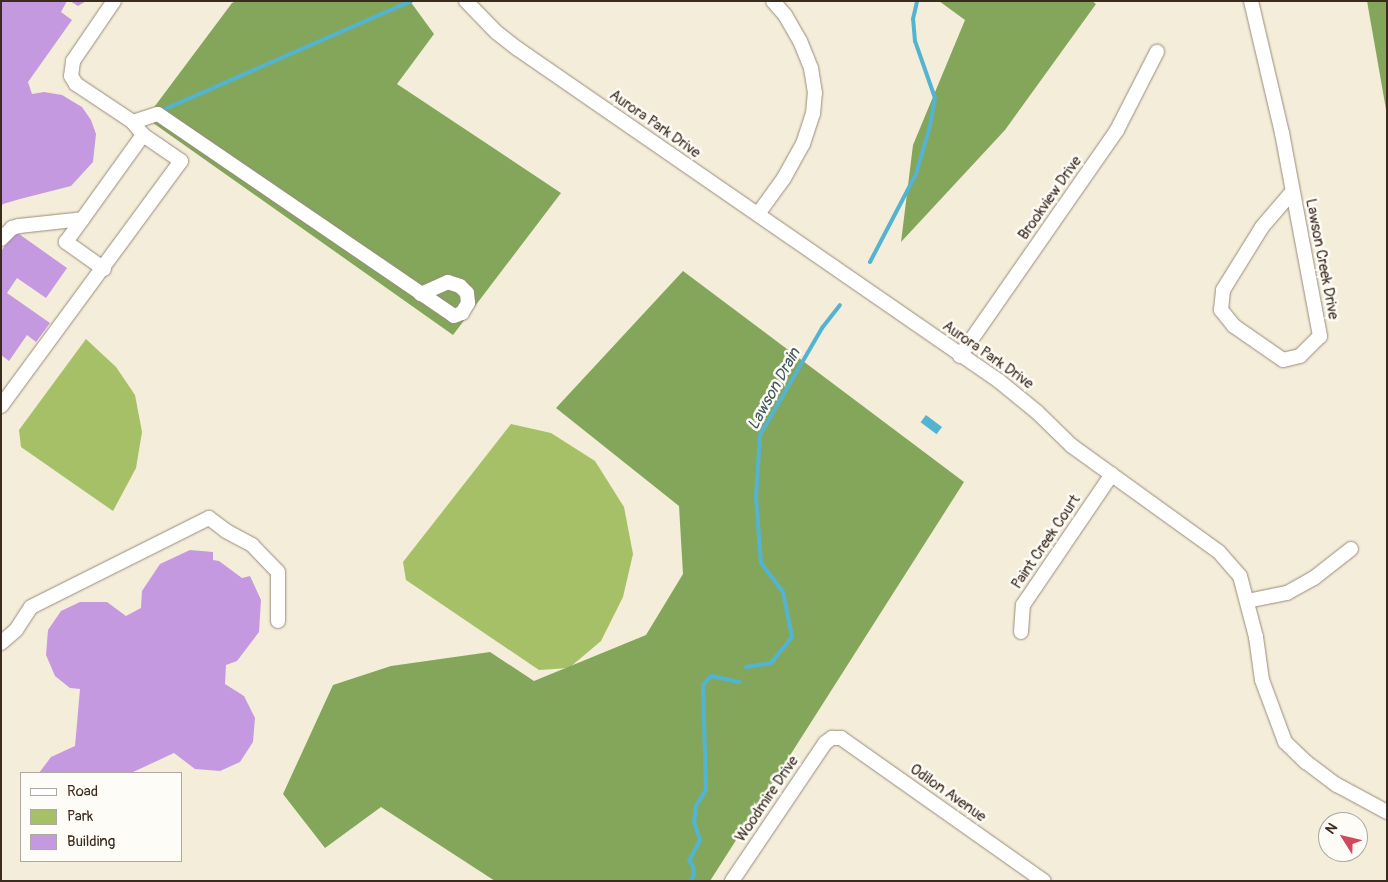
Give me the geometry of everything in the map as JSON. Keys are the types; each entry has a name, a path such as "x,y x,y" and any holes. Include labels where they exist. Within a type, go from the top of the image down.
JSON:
{"street":[{"path":"1,406 104,269 181,161 143,134 133,122 76,84 71,76 73,62 114,1"},
{"name":"Aurora Park Drive","path":"466,1 496,32 518,49 1016,394 1072,446 1219,552 1240,576 1256,637 1262,680 1285,742 1306,762 1337,785 1387,812"},
{"path":"758,214 784,178 803,144 812,114 815,93 811,68 800,41 785,14 773,1"},
{"name":"Lawson Creek Drive","path":"1251,1 1282,133 1320,336 1300,356 1283,360 1234,326 1221,310 1223,290 1262,227 1292,192"},
{"name":"Brookview Drive","path":"960,356 1117,130 1157,52"},
{"path":"133,122 158,114 421,294"},
{"path":"104,269 66,242 143,134"},
{"path":"1,240 12,228 19,226 83,219"},
{"name":"Paint Creek Court","path":"1021,632 1023,605 1112,474"},
{"path":"1,643 16,630 31,607 209,518 226,531 252,545 278,572 278,621"},
{"path":"1247,601 1286,593 1314,578 1350,549"},
{"name":"Woodmire Drive","path":"732,881 825,742 832,738"},
{"name":"Odilon Avenue","path":"832,738 841,738 1044,881"}],"green space":[{"path":"236,1 410,1 434,34 397,84 561,193 453,335 146,118 232,3"},
{"path":"939,1 1092,1 1096,4 1005,130 901,242 913,145 965,20"},
{"path":"1367,1 1387,1 1387,115"},
{"path":"683,271 964,482 710,881 495,881 381,807 325,848 283,794 333,685 391,666 490,652 534,681 646,635 683,574 679,506 556,408"},
{"path":"86,339 116,367 135,395 142,432 136,468 113,511 21,447 19,430"},
{"path":"511,424 551,433 595,461 624,507 633,554 623,597 601,641 569,668 539,670 406,580 403,562"}],"water":[{"path":"926,415 942,427 937,434 921,422"}],"building":[{"path":"1,1 67,1 61,12 72,20 28,82 32,94 44,92 62,95 82,107 91,120 96,134 93,162 71,186 3,204 1,207"},
{"path":"70,1 86,1 78,6"},
{"path":"19,234 67,268 46,298 17,278 7,293 50,323 36,342 27,335 9,361 1,355 1,251 13,235"},
{"path":"190,550 213,552 213,560 219,561 242,578 250,576 261,600 259,632 237,661 226,665 225,684 244,696 255,718 253,742 240,762 220,771 195,769 174,753 133,772 40,772 51,757 75,746 80,689 70,688 55,676 46,655 48,630 61,611 80,602 107,602 126,616 141,608 142,591 160,564"}],"waterway":[{"path":"165,109 411,1"},
{"name":"Lawson Drain","path":"870,262 916,174 930,126 935,98 915,41 913,19 917,1"},
{"name":"Lawson Drain","path":"746,667 771,663 792,637 783,592 761,563 756,496 760,435 822,328 840,305"},
{"name":"Lawson Drain","path":"691,881 694,874 693,866 689,861 700,840 694,822 696,806 706,790 703,685 711,676 739,682"}]}
